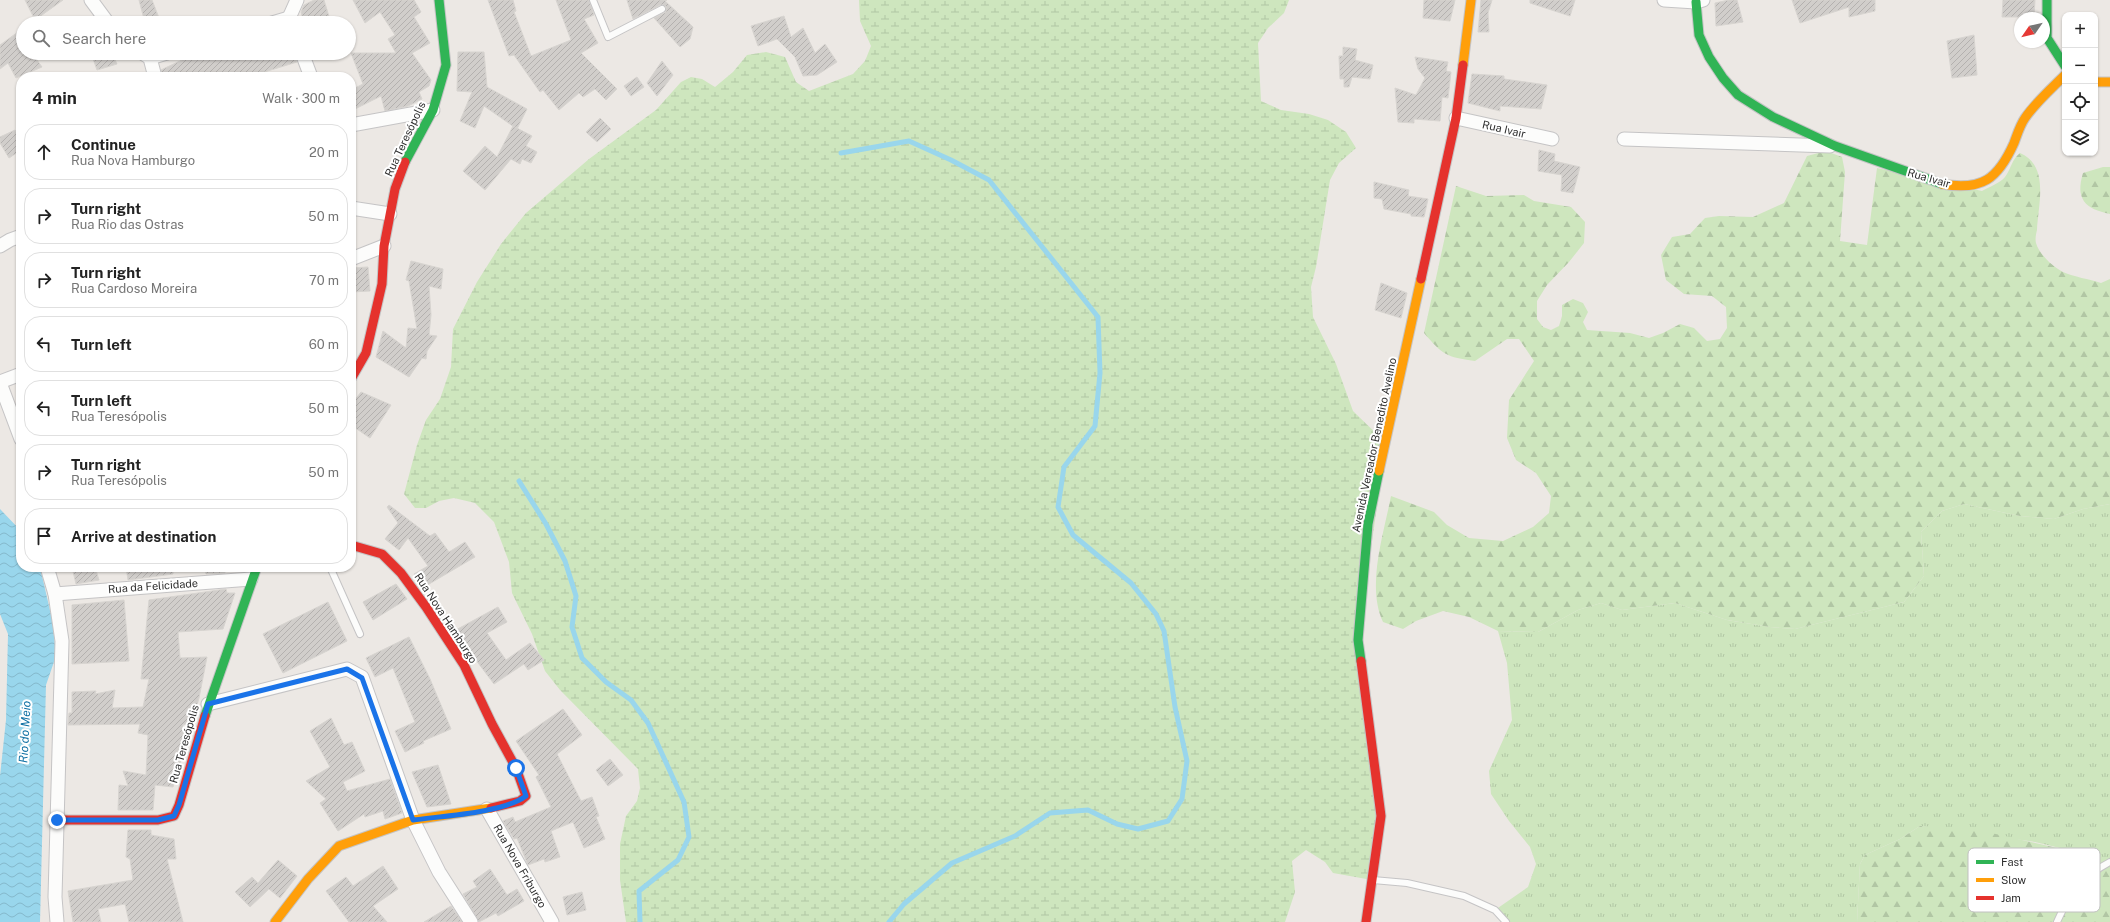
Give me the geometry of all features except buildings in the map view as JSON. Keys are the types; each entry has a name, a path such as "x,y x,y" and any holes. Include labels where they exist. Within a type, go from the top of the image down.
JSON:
{"street":[{"path":"91,0 103,16"},
{"path":"292,16 297,0"},
{"name":"Rua Teresópolis","path":"356,370 366,353 382,284 384,246 395,189 406,160 433,110 446,66 439,0"},
{"name":"Avenida Vereador Benedito Avelino","path":"1366,922 1381,816 1358,640 1368,524 1456,118 1471,0"},
{"path":"1664,0 1699,1"},
{"path":"2047,0 2047,38 2062,61"},
{"name":"Rua Ivair","path":"1699,1 1699,35 1709,58 1722,78 1738,94 1773,117 1835,146 1933,182 1960,187 1981,184 1994,176 2006,161 2024,119 2032,108 2062,78"},
{"path":"148,60 153,72"},
{"path":"305,60 309,72"},
{"path":"2098,82 2110,82"},
{"path":"356,123 433,110"},
{"name":"Rua Ivair","path":"1456,118 1552,139"},
{"name":"Rua Ivair","path":"1624,139 1835,146"},
{"path":"356,209 390,214"},
{"path":"0,246 16,238"},
{"path":"356,256 384,246"},
{"path":"16,376 0,382 16,425"},
{"name":"Rua Nova Hamburgo","path":"356,546 382,554 401,573 426,607 464,665 492,724 516,768 526,796 520,800 487,809"},
{"path":"48,572 55,594 62,641 55,897 56,922"},
{"name":"Rua Teresópolis","path":"57,820 158,820 174,816 182,798 208,704 254,572"},
{"name":"Rua da Felicidade","path":"55,594 251,579"},
{"path":"208,704 347,669 362,678 413,820 439,872 471,922"},
{"path":"275,922 308,879 339,846 413,820 487,809"},
{"name":"Rua Nova Friburgo","path":"487,809 552,922"}],"lane":[{"path":"593,0 608,37 662,8"},
{"path":"332,572 360,634"},
{"path":"2100,868 2110,862"},
{"path":"1372,880 1407,883 1464,896 1495,910 1506,922"},
{"path":"2057,922 2062,912"}],"green space":[{"path":"859,0 1289,0 1284,13 1268,28 1258,43 1261,101 1281,110 1309,114 1328,120 1346,132 1356,148 1339,163 1330,180 1316,267 1311,287 1313,317 1336,364 1353,411 1386,443 1358,640 1381,816 1372,880 1333,873 1325,862 1306,850 1292,861 1295,892 1285,922 626,922 620,880 620,844 626,816 637,801 640,788 638,769 560,690 545,671 532,634 512,593 509,562 494,522 475,503 454,498 439,501 426,508 415,508 404,494 417,445 426,420 440,399 451,367 453,329 477,282 501,244 526,213 589,159 656,110 681,82 691,77 702,79 715,87 733,72 747,55 766,52 785,57 796,82 809,91 853,74 865,61 871,46 860,21"},
{"path":"1826,151 1842,157 1845,172 1840,241 1867,245 1877,168 1982,191 2005,177 2015,158 2020,153 2029,159 2039,176 2040,198 2036,243 2043,256 2059,270 2067,274 2101,283 2110,279 2110,504 2083,509 2054,519 2020,516 1964,504 1942,511 1921,532 1924,576 1904,602 1795,629 1770,627 1727,620 1675,603 1622,610 1601,603 1578,610 1538,632 1498,631 1469,617 1443,611 1416,621 1403,629 1383,622 1378,608 1376,576 1391,496 1434,512 1447,525 1469,538 1503,541 1533,527 1549,513 1551,496 1536,473 1516,460 1507,438 1509,400 1534,361 1519,339 1507,339 1475,361 1457,358 1446,354 1424,333 1456,186 1486,196 1524,195 1534,201 1571,207 1585,222 1584,243 1569,262 1547,285 1537,301 1537,319 1543,327 1551,330 1559,326 1562,316 1562,305 1573,299 1583,303 1588,312 1583,322 1587,330 1630,333 1649,338 1663,333 1680,324 1694,328 1707,341 1720,339 1727,328 1726,307 1712,296 1684,294 1666,280 1661,255 1672,237 1690,234 1705,218 1719,216 1753,217 1784,203 1807,156"},
{"path":"2103,167 2110,167 2110,214 2088,206 2081,196 2080,190 2083,173"},
{"path":"1964,504 2020,516 2054,519 2083,509 2110,504 2110,857 2100,857 2100,848 2060,848 2035,842 1920,826 1900,839 1865,855 1860,864 1857,922 1506,922 1495,910 1528,887 1536,864 1530,847 1509,821 1491,794 1489,771 1512,720 1507,663 1498,631 1538,632 1578,610 1601,603 1622,610 1675,603 1727,620 1770,627 1795,629 1904,602 1924,576 1921,532 1942,511"},
{"path":"1920,826 1974,829 2057,848 1968,848 1968,912 2100,912 2100,857 2110,857 2110,922 1857,922 1860,864 1865,855 1900,839"}],"water":[{"name":"Rio do Meio","path":"0,509 16,526 16,572 41,572 52,619 55,645 55,659 46,685 40,922 0,922 0,776 6,720 8,634 0,614"}],"waterway":[{"path":"841,153 909,141 951,160 989,180 1098,317 1100,373 1095,426 1064,467 1058,507 1073,535 1131,583 1156,614 1164,631 1175,707 1187,761 1182,799 1168,821 1138,829 1117,824 1088,810 1050,813 1015,836 952,863 904,904 889,922"},
{"path":"519,481 546,524 565,561 576,596 572,627 582,658 606,682 631,700 648,723 684,802 689,837 678,860 639,891 640,922"}],"traffic: fast":[{"path":"405,162 433,110 446,65 439,0"},
{"path":"2047,0 2047,38 2062,61"},
{"path":"1696,2 1699,35 1709,57 1723,78 1738,95 1773,117 1835,146 1942,184"},
{"path":"1361,661 1358,640 1368,524 1379,471"},
{"path":"205,716 255,572"}],"traffic: slow":[{"path":"1463,65 1471,0"},
{"path":"1942,184 1968,186 1978,184 1995,174 2002,166 2014,143 2020,127 2029,112 2062,78"},
{"path":"2098,82 2110,82"},
{"path":"1379,471 1421,279"},
{"path":"275,922 308,879 339,846 413,820 491,808"}],"traffic: jam":[{"path":"1421,279 1456,118 1463,65"},
{"path":"356,370 366,353 382,284 384,246 395,189 405,162"},
{"path":"356,546 382,554 401,573 426,607 464,665 492,724 516,768 526,796 520,801 491,808"},
{"path":"1361,661 1381,816 1366,922"},
{"path":"57,820 158,820 174,816 179,805 205,716"}],"route":[{"path":"57,820 158,820 174,816 179,805 208,704 347,669 362,678 413,820 487,809 520,800 526,796 516,768"}]}
